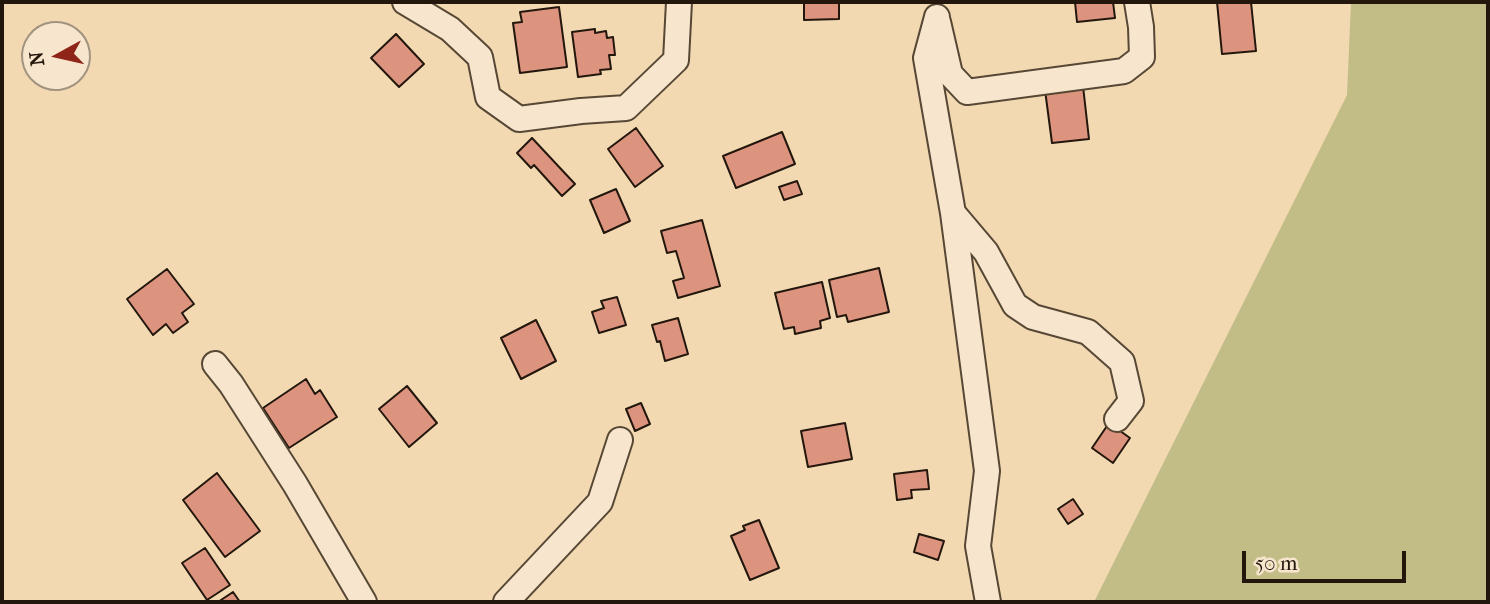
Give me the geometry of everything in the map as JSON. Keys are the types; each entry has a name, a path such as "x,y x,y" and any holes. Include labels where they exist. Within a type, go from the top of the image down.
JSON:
{"street":[{"path":"405,2 450,29 480,57 488,97 519,119 626,108 676,60 678,2"},
{"path":"935,9 950,74 967,92 1124,71 1142,57 1137,2"},
{"path":"935,9 926,58 953,213 986,471 978,546 988,602"},
{"path":"953,213 986,252 1015,305 1033,317 1088,332 1122,362 1131,401 1117,419"},
{"path":"215,364 231,384 288,473 364,602"},
{"path":"506,602 600,502 620,440"}],"shaded area":[{"path":"1351,2 1488,2 1488,602 1094,602 1347,95"}],"building":[{"path":"804,2 839,2 839,19 804,20"},
{"path":"1075,2 1113,2 1115,18 1077,22"},
{"path":"1217,2 1251,2 1256,51 1222,54"},
{"path":"559,7 567,67 520,73 513,23 522,22 520,12"},
{"path":"595,29 595,33 606,31 607,38 613,37 615,55 609,55 611,69 600,70 601,74 578,77 572,32"},
{"path":"396,34 424,64 399,87 371,58"},
{"path":"1083,86 1089,139 1052,143 1045,90"},
{"path":"636,128 663,166 635,187 608,149"},
{"path":"782,132 795,164 736,188 723,156"},
{"path":"532,138 575,184 562,196 534,165 531,168 517,153"},
{"path":"797,181 802,194 784,200 779,187"},
{"path":"616,189 630,221 604,233 590,200"},
{"path":"702,220 720,286 678,298 673,281 684,278 676,251 667,253 661,231"},
{"path":"879,268 889,312 848,322 846,315 837,317 829,280"},
{"path":"167,269 194,304 182,313 188,322 173,333 166,324 153,335 127,299"},
{"path":"822,282 830,318 820,321 821,328 795,334 794,327 784,329 775,293"},
{"path":"617,297 626,325 599,333 592,312 604,308 601,301"},
{"path":"678,318 688,354 665,361 652,325"},
{"path":"536,320 556,361 521,379 501,338"},
{"path":"306,379 315,394 320,390 337,417 289,448 263,408"},
{"path":"407,386 437,423 409,447 379,409"},
{"path":"641,403 650,424 635,431 626,409"},
{"path":"845,423 852,459 808,467 801,431"},
{"path":"1109,423 1130,438 1113,463 1092,448"},
{"path":"927,470 929,489 911,490 912,498 897,500 894,474"},
{"path":"217,473 260,531 225,557 183,500"},
{"path":"1073,499 1083,514 1068,524 1058,509"},
{"path":"759,520 779,568 750,580 731,536 745,530 743,526"},
{"path":"919,534 944,541 938,560 914,552"},
{"path":"205,548 230,585 207,600 182,563"},
{"path":"233,592 240,602 218,602"}]}
